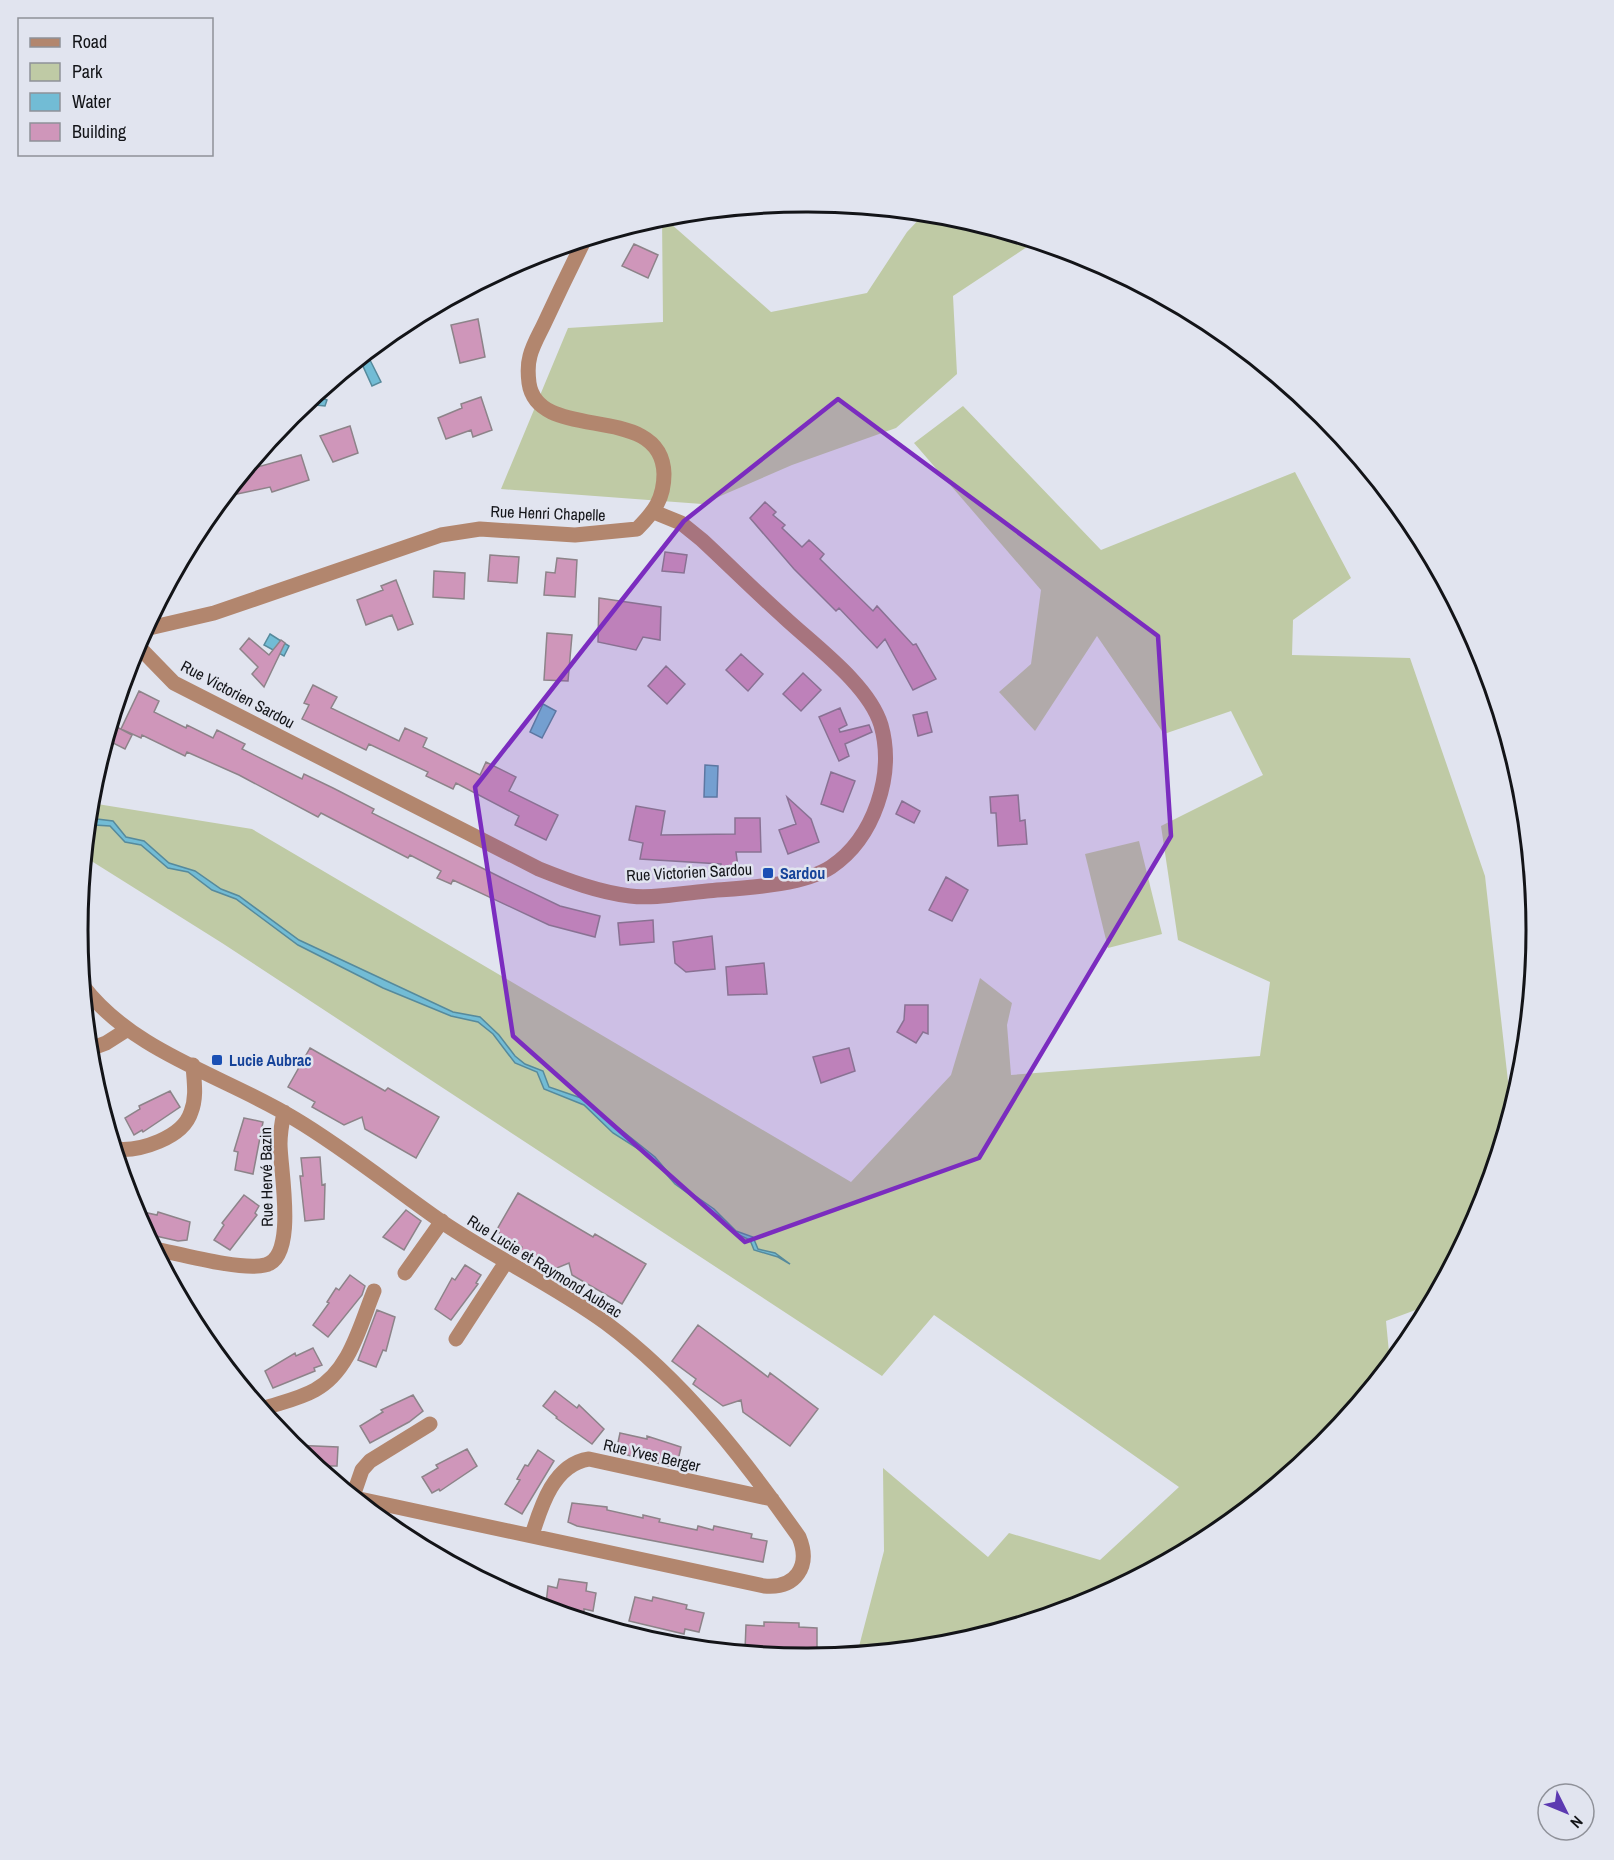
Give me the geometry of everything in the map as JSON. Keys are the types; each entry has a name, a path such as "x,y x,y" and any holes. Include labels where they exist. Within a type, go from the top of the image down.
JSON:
{"street":[{"path":"580,249 529,357 529,384 537,404 559,416 620,427 648,440 663,462 664,491 654,512"},
{"name":"Rue Henri Chapelle","path":"157,626 214,613 441,535 480,529 575,535 611,534 637,529 654,512"},
{"name":"Rue Victorien Sardou","path":"144,652 174,683 528,864 573,882 633,896 668,895 771,885 830,868 850,850 862,835 879,802 884,778 884,751 881,726 873,708 840,670 702,540 681,523 654,512"},
{"name":"Rue Lucie et Raymond Aubrac","path":"92,995 106,1012 128,1029 284,1112 339,1146 442,1221 506,1262 547,1284 606,1324 651,1361 744,1460 799,1537 805,1551 803,1564 797,1575 788,1583 776,1587 371,1501"},
{"path":"98,1046 128,1029"},
{"path":"124,1150 142,1147 169,1136 191,1115 195,1099 193,1065"},
{"name":"Rue Hervé Bazin","path":"164,1251 249,1266 266,1265 277,1257 285,1236 280,1142 284,1112"},
{"path":"405,1273 442,1221"},
{"path":"456,1339 506,1262"},
{"path":"269,1406 314,1391 329,1381 349,1352 374,1291"},
{"path":"356,1489 362,1470 370,1461 430,1424"},
{"name":"Rue Yves Berger","path":"532,1535 540,1510 555,1482 566,1468 576,1461 589,1460 772,1499"}],"highlighted area":[{"path":"838,399 1158,636 1171,836 979,1158 745,1242 513,1036 475,787 684,521"}],"green space":[{"path":"918,221 947,225 1027,247 953,296 957,374 896,428 792,465 702,504 501,489 568,328 663,322 662,226 671,224 771,312 867,293 907,232"},
{"path":"963,406 1101,550 1295,472 1351,578 1293,620 1292,655 1410,658 1485,876 1508,1085 1487,1161 1471,1205 1429,1289 1416,1310 1386,1321 1389,1350 1347,1404 1281,1470 1244,1500 1166,1552 1082,1594 993,1624 947,1635 859,1646 884,1551 883,1468 988,1557 1009,1533 1100,1560 1179,1487 934,1315 882,1376 222,943 92,862 100,804 252,829 851,1182 951,1075 980,978 1012,1003 1007,1025 1011,1075 1260,1056 1270,982 1178,940 1161,826 1263,775 1231,711 1164,734 1097,636 1035,731 999,692 1031,664 1041,590 914,443"},
{"path":"1139,841 1162,934 1108,948 1085,854"}],"water":[{"path":"370,360 381,382 372,386 363,366"},
{"path":"324,399 327,400 325,406 317,405"},
{"path":"270,634 289,646 284,656 264,645"},
{"path":"543,704 556,711 542,738 530,732"},
{"path":"705,765 718,766 717,797 704,797"},
{"path":"98,819 113,821 126,837 144,841 169,863 195,871 221,889 239,896 299,940 453,1012 480,1017 499,1035 515,1056 525,1064 543,1071 549,1087 581,1098 655,1157 677,1183 714,1209 736,1231 753,1237 758,1249 775,1253 790,1264 778,1257 754,1250 750,1240 733,1232 719,1216 675,1184 651,1157 613,1133 584,1105 544,1089 537,1072 515,1063 493,1034 478,1022 451,1016 383,988 298,945 236,899 212,890 188,872 168,868 141,845 125,842 110,826 97,825"}],"building":[{"path":"634,244 658,255 648,278 622,266"},
{"path":"478,319 485,357 460,363 451,325"},
{"path":"481,397 492,430 473,437 471,430 446,439 438,418 462,408 461,404"},
{"path":"350,426 358,453 333,462 320,436"},
{"path":"301,455 309,480 272,492 270,487 236,494 258,467"},
{"path":"765,502 776,512 773,515 785,525 782,528 802,547 809,540 824,554 820,559 873,611 877,606 913,645 916,644 936,679 913,690 885,639 877,648 839,608 836,611 794,569 750,518"},
{"path":"665,552 687,555 684,573 662,571"},
{"path":"490,555 519,557 517,583 488,581"},
{"path":"557,558 577,560 575,597 544,595 546,572 555,573"},
{"path":"434,571 465,573 464,599 433,597"},
{"path":"396,580 413,624 398,630 392,615 366,625 357,600 383,590 381,586"},
{"path":"599,598 661,607 660,640 643,637 636,650 598,642"},
{"path":"547,633 572,635 568,681 544,680"},
{"path":"249,638 269,655 281,640 285,643 264,687 252,674 258,667 240,649"},
{"path":"741,654 763,674 748,691 726,670"},
{"path":"666,666 685,684 667,704 648,686"},
{"path":"803,673 821,690 801,711 783,694"},
{"path":"313,685 337,697 331,708 399,741 405,728 427,738 423,747 480,775 486,762 516,777 509,791 558,815 546,840 515,825 519,816 456,783 453,789 426,776 428,772 369,744 366,750 302,719 309,705 304,703"},
{"path":"139,691 159,701 154,712 186,728 187,725 213,738 217,730 245,744 242,749 302,779 304,774 333,788 374,809 372,813 506,880 560,906 600,916 595,937 549,925 453,880 451,884 437,878 441,871 410,855 408,858 321,813 318,817 239,775 187,752 185,756 142,735 141,738 121,729"},
{"path":"840,708 847,725 839,729 840,732 869,725 872,732 845,744 849,756 839,761 819,717"},
{"path":"927,712 932,732 918,736 913,715"},
{"path":"118,728 132,735 125,749 113,743"},
{"path":"831,772 855,781 843,812 821,804"},
{"path":"1018,795 1020,821 1025,820 1027,844 998,846 996,813 991,813 990,797"},
{"path":"787,797 811,819 819,842 788,854 779,830 796,824"},
{"path":"902,801 920,811 914,823 896,814"},
{"path":"636,806 665,811 661,835 735,834 735,818 760,818 761,852 736,852 739,875 720,876 721,864 640,859 643,843 629,840"},
{"path":"946,877 968,890 952,921 929,910"},
{"path":"653,920 654,942 620,945 618,923"},
{"path":"712,936 715,969 686,972 675,963 673,942"},
{"path":"764,963 767,994 728,995 726,967"},
{"path":"905,1005 928,1005 928,1034 923,1032 916,1043 897,1032 904,1020"},
{"path":"310,1048 385,1091 388,1088 439,1117 416,1158 365,1129 362,1117 344,1125 312,1107 315,1102 288,1087"},
{"path":"849,1048 855,1071 821,1083 813,1057"},
{"path":"170,1091 180,1107 143,1132 142,1130 134,1135 125,1118 140,1109 139,1106"},
{"path":"244,1118 263,1122 253,1174 235,1170 238,1152 234,1151"},
{"path":"320,1157 322,1185 325,1184 324,1219 305,1221 300,1176 303,1176 301,1158"},
{"path":"518,1193 593,1237 595,1234 646,1264 622,1304 572,1275 569,1263 552,1270 519,1252 522,1247 496,1231"},
{"path":"244,1195 259,1206 255,1213 257,1215 230,1250 214,1240 224,1225 222,1223"},
{"path":"406,1210 421,1221 404,1250 383,1237"},
{"path":"158,1212 190,1222 187,1240 178,1241 158,1236 147,1213 157,1215"},
{"path":"465,1265 481,1275 476,1283 478,1284 451,1320 435,1309 452,1278 455,1280"},
{"path":"350,1275 365,1286 362,1295 328,1337 313,1325 329,1303 327,1302 336,1288 339,1290"},
{"path":"377,1310 395,1317 386,1351 383,1350 376,1367 358,1360"},
{"path":"698,1325 768,1377 770,1373 818,1409 790,1446 743,1412 741,1400 723,1406 693,1384 696,1379 672,1361"},
{"path":"313,1348 322,1365 314,1368 315,1371 273,1388 265,1371 295,1353 296,1356"},
{"path":"555,1391 577,1408 579,1405 604,1429 592,1444 543,1406"},
{"path":"413,1395 423,1411 409,1422 370,1443 360,1426 383,1412 381,1410"},
{"path":"620,1433 647,1439 647,1436 681,1447 677,1465 668,1466 616,1452"},
{"path":"307,1446 338,1447 337,1466 329,1466"},
{"path":"467,1449 477,1466 440,1491 439,1489 432,1493 422,1477 438,1468 436,1465"},
{"path":"538,1450 554,1461 522,1514 505,1504 520,1480 517,1479 525,1465 528,1466"},
{"path":"572,1503 607,1507 607,1510 643,1518 643,1515 660,1519 659,1522 697,1530 698,1526 713,1530 714,1526 752,1534 751,1538 767,1541 763,1562 577,1526 568,1522"},
{"path":"559,1579 587,1583 586,1591 596,1593 593,1611 584,1609 584,1612 579,1611 547,1599 548,1586 557,1588"},
{"path":"635,1597 652,1601 653,1597 687,1605 686,1609 704,1613 699,1632 685,1629 684,1634 629,1621"},
{"path":"764,1622 799,1623 799,1627 817,1628 817,1648 745,1645 746,1625 764,1626"}],"place":[{"name":"Sardou","path":"768,873"},
{"name":"Lucie Aubrac","path":"217,1060"}]}
